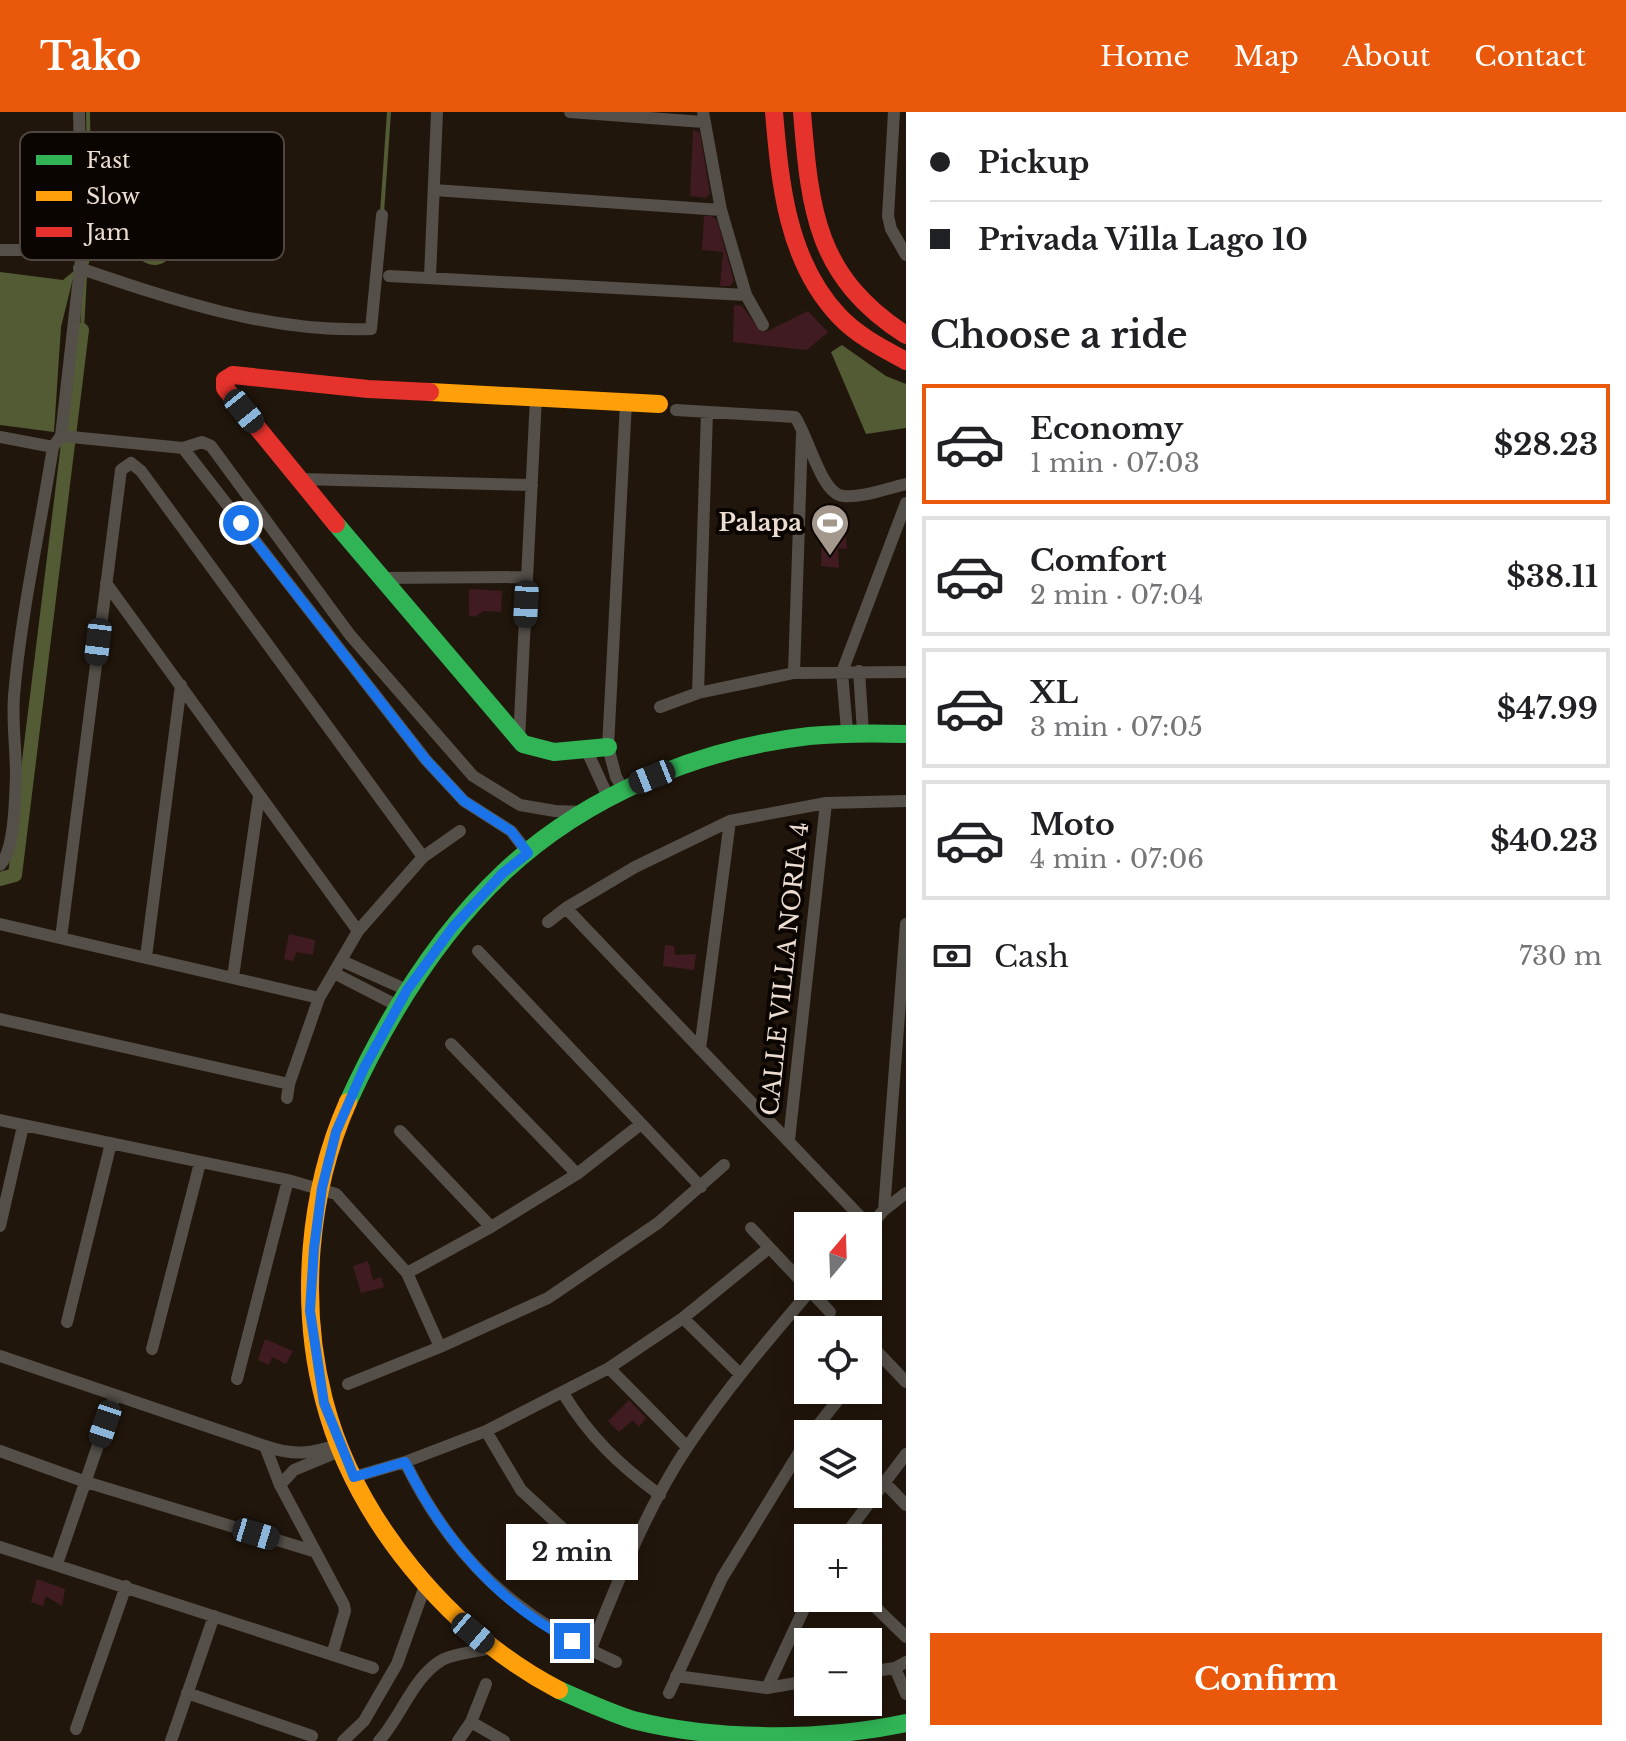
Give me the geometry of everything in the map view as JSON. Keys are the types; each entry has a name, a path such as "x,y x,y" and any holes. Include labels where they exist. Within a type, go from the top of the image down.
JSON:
{"street":[{"path":"79,112 79,132"},
{"path":"430,277 437,112"},
{"path":"570,112 703,117 721,210 746,295 763,325"},
{"path":"774,112 777,158 789,226 807,274 827,302 854,330 906,361"},
{"path":"802,112 805,157 818,229 834,263 876,313 906,335"},
{"path":"894,112 888,216 891,229 906,255"},
{"path":"777,158 805,157"},
{"path":"434,190 721,210"},
{"path":"79,268 189,304 267,322 343,330 371,329 382,215"},
{"path":"0,865 9,849 15,799 17,747 14,700 19,661 57,442 80,260"},
{"path":"389,276 746,295"},
{"path":"608,747 587,751 538,750 519,740 380,578 225,388 225,380 231,376 368,389 626,402 707,412 792,417 797,419 827,485 835,494 854,495 906,484"},
{"path":"519,740 536,397"},
{"path":"612,787 608,747 626,402"},
{"path":"698,693 707,412"},
{"path":"794,673 803,431"},
{"path":"0,437 183,448 202,442 211,446 350,635 473,776 520,805 583,812"},
{"path":"183,448 451,787 464,801 511,831 528,853"},
{"path":"61,938 121,470 131,463 141,471 423,857"},
{"path":"300,479 532,485"},
{"path":"854,724 842,672 906,503"},
{"path":"380,578 527,577"},
{"path":"106,583 358,931"},
{"path":"306,607 322,597"},
{"path":"854,724 859,671"},
{"path":"660,707 698,693 794,673 906,672"},
{"path":"146,957 181,685"},
{"path":"906,734 854,724 740,747 612,787 503,873 453,927 403,998 364,1068 336,1132 321,1189 310,1311 324,1403 341,1447 359,1476 380,1522 425,1586 455,1618 492,1648 542,1681 617,1715 712,1738 821,1739 906,1723"},
{"path":"587,751 612,787"},
{"path":"233,977 259,796"},
{"name":"CALLE VILLA NORIA 4","path":"548,922 635,867 730,821 826,803 906,801"},
{"name":"CALLE VILLA NORIA 4","path":"789,1140 826,803"},
{"path":"700,1049 730,821"},
{"path":"287,1098 319,998 358,931 423,857 460,831"},
{"name":"CALLE VILLA NORIA 4","path":"566,908 855,1212"},
{"path":"0,924 319,998"},
{"path":"884,1210 906,924"},
{"path":"478,951 701,1187"},
{"path":"342,961 386,981 403,998"},
{"path":"334,973 379,994 403,998"},
{"path":"0,1019 289,1084"},
{"path":"451,1044 577,1174"},
{"path":"0,1120 321,1189 407,1273 440,1347"},
{"path":"407,1273 491,1227 577,1174 641,1124"},
{"path":"0,1226 23,1126"},
{"path":"400,1131 491,1227"},
{"path":"67,1322 111,1143"},
{"path":"152,1349 200,1163"},
{"path":"348,1384 548,1298 658,1223 724,1165"},
{"path":"237,1379 288,1180"},
{"name":"CALLE VILLA NORIA 4","path":"882,1212 906,1193"},
{"path":"751,1228 794,1274"},
{"path":"359,1476 486,1431 609,1368 683,1318 769,1248"},
{"path":"590,1651 622,1570 687,1447 740,1374 802,1300"},
{"path":"819,1300 830,1312"},
{"path":"683,1318 740,1374"},
{"path":"0,1356 285,1453 321,1454"},
{"path":"882,1357 906,1382"},
{"path":"609,1368 687,1447"},
{"path":"563,1393 579,1420 621,1466 660,1495"},
{"path":"57,1564 115,1396"},
{"path":"823,1420 835,1404"},
{"path":"486,1431 521,1490 585,1549 622,1570"},
{"path":"265,1446 280,1485 344,1605 332,1655"},
{"path":"280,1485 294,1470 321,1454 341,1447"},
{"path":"0,1451 86,1482 313,1551"},
{"path":"853,1524 906,1454"},
{"path":"405,1462 418,1489 458,1550 521,1610 554,1632 616,1662"},
{"path":"669,1693 722,1578 794,1462"},
{"path":"884,1482 906,1505"},
{"path":"0,1547 373,1668"},
{"path":"76,1729 126,1586"},
{"path":"343,1741 364,1721 397,1664 425,1586"},
{"path":"767,1688 802,1612"},
{"path":"880,1612 906,1637"},
{"path":"171,1741 214,1616"},
{"path":"379,1741 390,1730 427,1672 444,1659 492,1648"},
{"path":"901,1665 906,1694"},
{"path":"676,1676 767,1688 794,1683"},
{"path":"458,1741 471,1722 486,1684"},
{"path":"187,1693 312,1736"},
{"path":"471,1722 504,1741"}],"shaded area":[{"path":"693,130 700,133 710,193 706,198 690,196"},
{"path":"704,216 717,220 734,281 730,286 720,286 723,252 702,250"},
{"path":"142,260 166,260 160,264 149,264"},
{"path":"75,270 61,327 54,432 0,425 0,272 63,280"},
{"path":"734,305 742,306 758,328 765,332 808,311 828,332 807,350 733,342"},
{"path":"842,345 886,376 906,384 906,428 866,434 831,352"},
{"name":"Palapa","path":"822,536 846,536 847,549 838,548 839,568 821,566"},
{"path":"469,589 502,591 501,612 484,611 475,617 469,615"},
{"path":"289,934 315,940 313,955 297,952 293,961 284,959"},
{"path":"665,945 674,946 675,955 696,954 694,970 663,966"},
{"path":"368,1261 373,1280 381,1277 384,1287 361,1293 353,1266"},
{"path":"265,1339 293,1351 286,1364 272,1357 269,1365 258,1360"},
{"path":"629,1400 646,1418 639,1427 633,1420 619,1432 608,1421"},
{"path":"37,1579 65,1589 62,1606 46,1596 43,1606 31,1602"}],"waterway":[{"path":"88,112 88,132"},
{"path":"382,213 389,112"},
{"path":"86,267 87,260"},
{"path":"82,330 85,276"},
{"path":"0,879 15,875 82,330"}],"traffic: fast":[{"path":"336,524 523,744 554,752 608,747"},
{"path":"348,1102 396,1009 457,923 504,872 571,820 646,780 726,752 809,736 906,734"},
{"path":"559,1690 633,1720 699,1732 805,1735 906,1723"}],"traffic: slow":[{"path":"430,392 659,404"},
{"path":"348,1102 334,1137 316,1211 310,1287 316,1363 339,1445 358,1488 412,1569 481,1638 559,1690"}],"traffic: jam":[{"path":"774,112 783,193 797,246 808,271 846,323 906,361"},
{"path":"802,112 809,180 823,239 853,290 876,313 906,335"},
{"path":"336,524 225,388 225,380 233,375 430,392"}],"place":[{"name":"Palapa","path":"830,557"}],"route":[{"path":"241,523 426,760 464,801 511,831 528,853 503,873 453,927 407,990 364,1068 336,1132 322,1188 310,1311 324,1403 354,1477 405,1462 418,1489 458,1550 521,1610 572,1641"}]}
